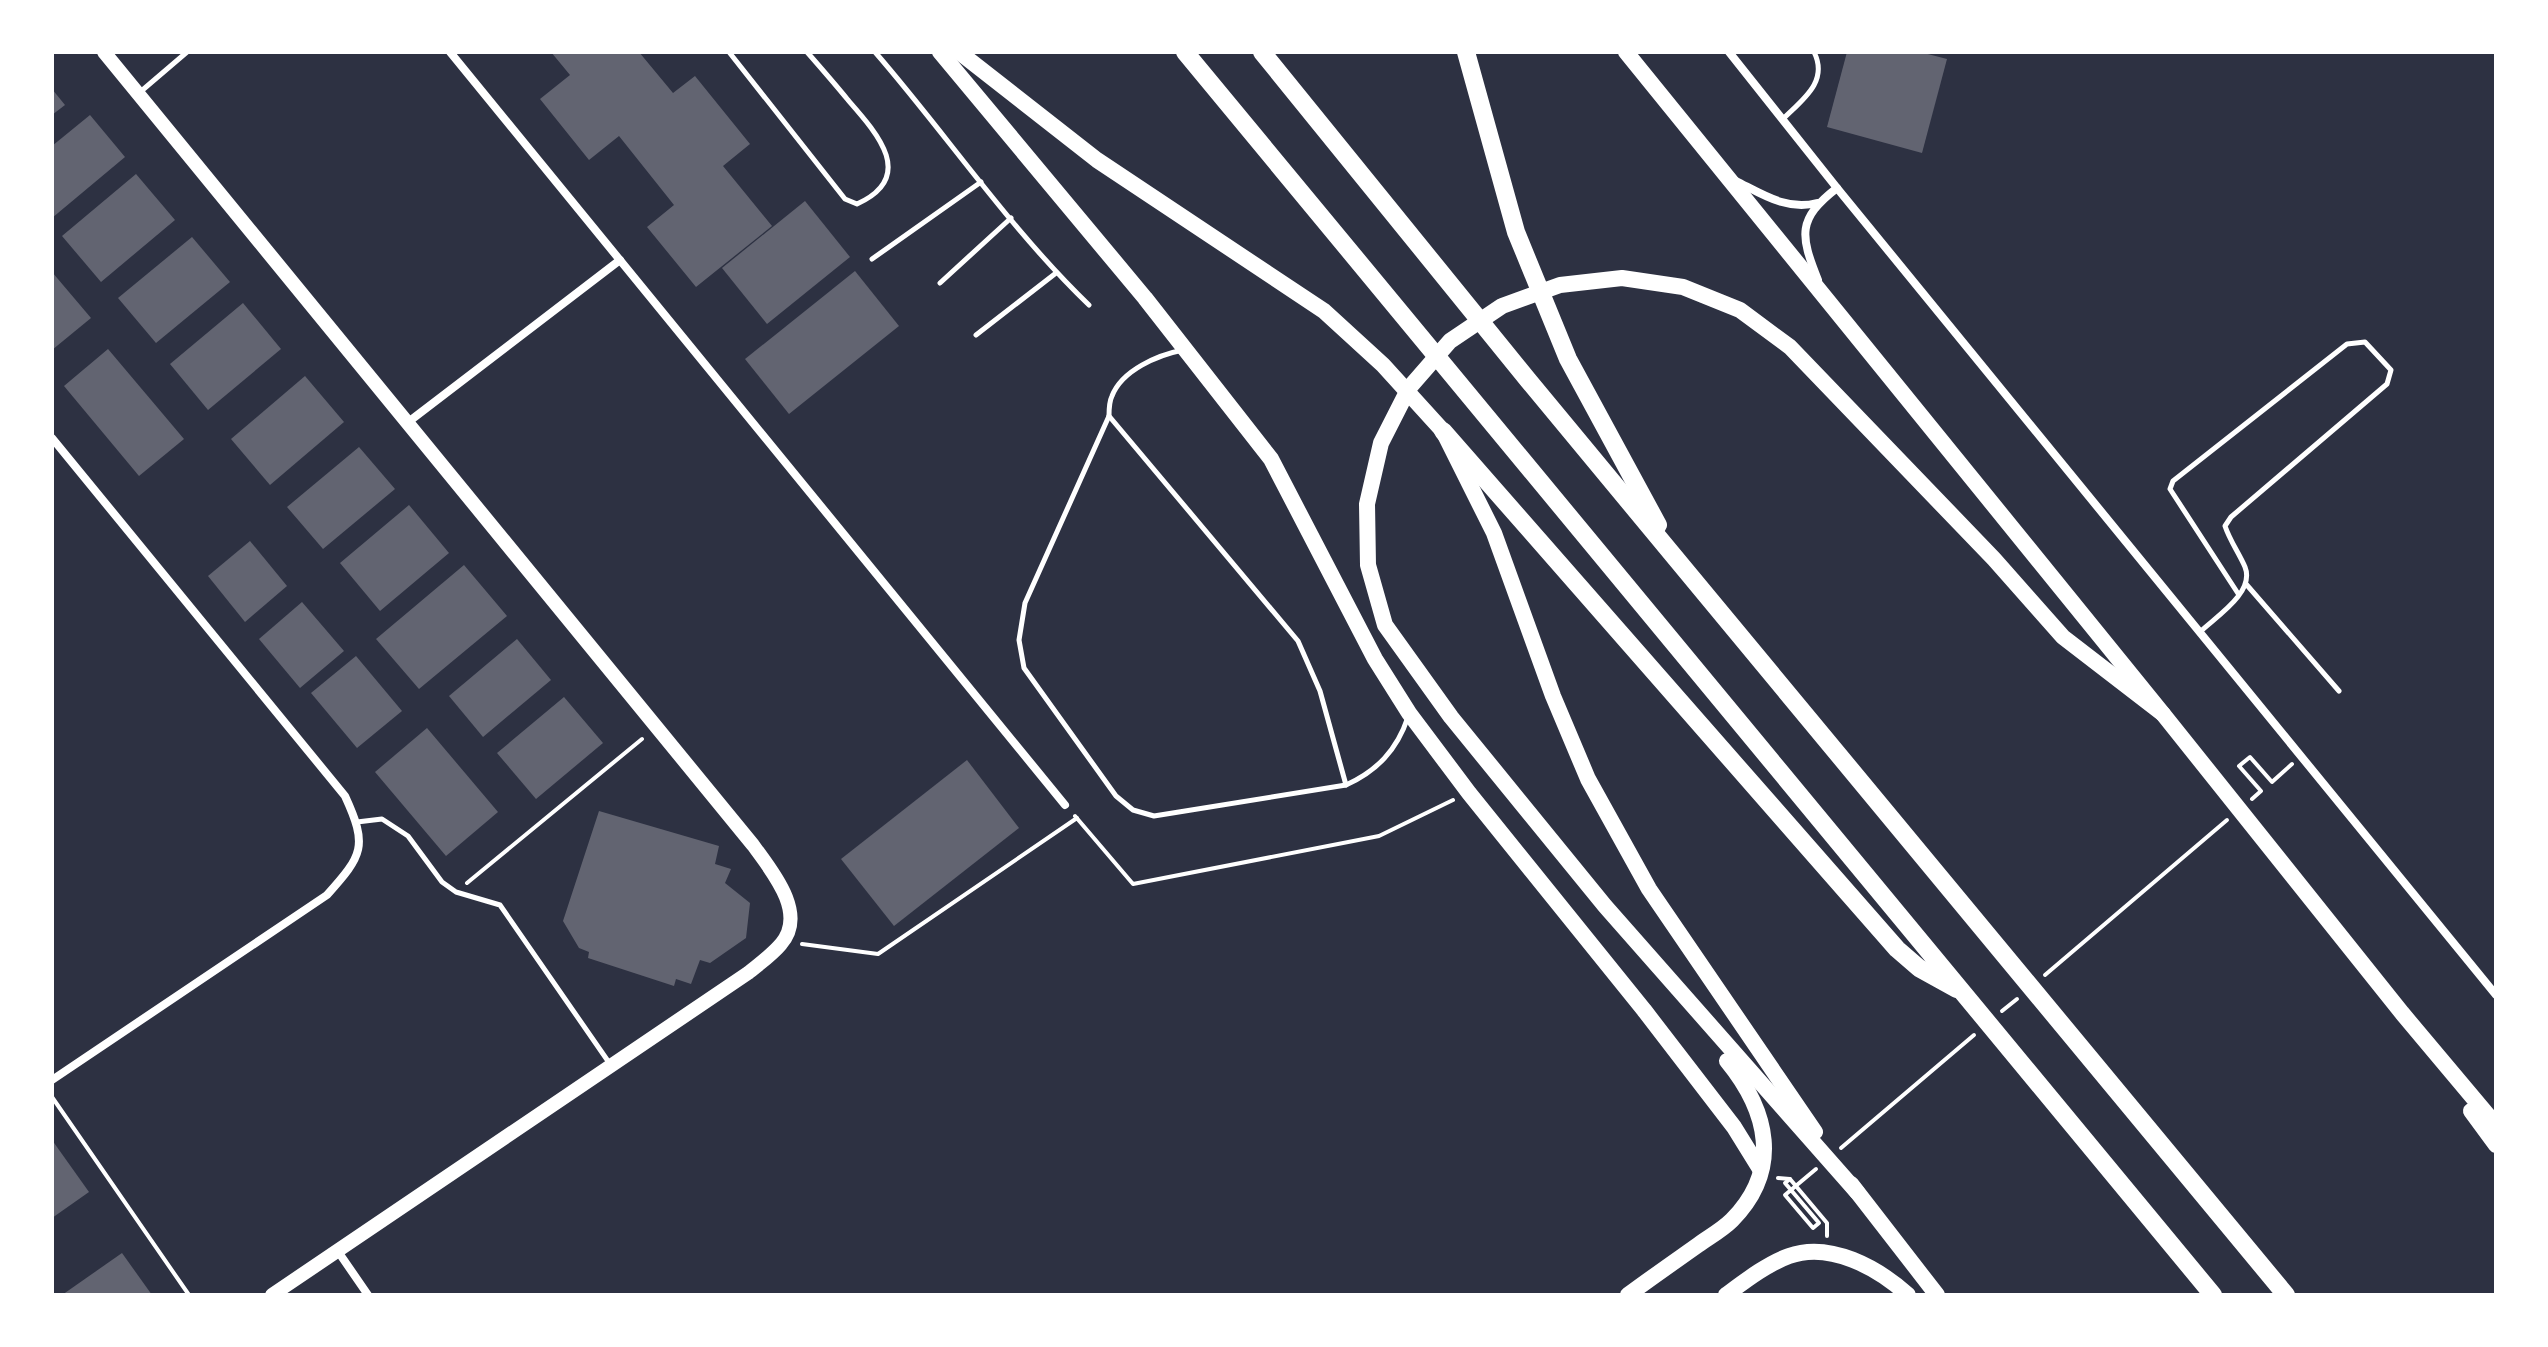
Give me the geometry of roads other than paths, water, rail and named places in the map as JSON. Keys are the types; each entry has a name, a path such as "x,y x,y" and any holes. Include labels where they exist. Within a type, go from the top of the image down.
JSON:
{"highway":[{"path":"1185,52 1489,425 1964,992 2213,1295"},
{"path":"1262,52 2286,1295"},
{"path":"1466,52 1516,232 1568,359 1677,559"},
{"path":"1443,431 1897,949 1919,968 1964,992"}],"main road":[{"path":"940,52 1186,349 1271,459 1375,659 1409,713 1734,1127 1760,1173"},
{"path":"959,52 1097,160 1324,311 1383,365 1443,431 1494,533 1553,696 1588,779 1649,889 1857,1192 1937,1295"},
{"path":"1626,52 2402,1013 2496,1125"},
{"path":"1629,1295 1729,1223 1744,1207 1760,1173 1764,1132 1746,1084 1418,674 1385,625 1368,565 1367,504 1381,443 1409,388 1450,341 1502,306 1560,285 1622,278 1683,287 1740,310 1790,347 1994,559 2063,637 2163,714"},
{"path":"1605,906 1857,1192"},
{"path":"2402,1013 2496,1145"},
{"path":"1726,1295 1755,1274 1791,1255 1827,1251 1864,1265 1893,1281 1908,1295"},
{"path":"1629,1295 1640,1292 1649,1295"}],"street":[{"path":"104,52 753,845 779,882 792,913 783,942 748,973 272,1295"},
{"path":"450,52 1065,805"},
{"path":"1729,52 2496,995"},
{"path":"1729,178 1791,206 1817,203"},
{"path":"1824,294 1805,239 1810,213 1817,203 1837,188"},
{"path":"407,423 620,260"},
{"path":"52,438 345,796 357,822 361,842 348,872 327,895 52,1080"},
{"path":"337,1250 368,1295"}],"lane":[{"path":"138,93 187,52"},
{"path":"729,52 845,199 857,204 873,196 884,184 889,164 882,140 807,52"},
{"path":"875,52 1056,273 1089,305"},
{"path":"1783,119 1809,93 1818,78 1820,69 1814,52"},
{"path":"872,259 981,182"},
{"path":"940,283 1011,218"},
{"path":"976,335 1056,273"},
{"path":"2201,631 2239,595 2246,584 2247,571 2225,526 2231,517 2387,384 2391,370 2365,342 2347,344 2173,481 2170,489 2239,595"},
{"path":"1186,349 1158,357 1132,373 1112,396 1109,416 1025,603 1019,640 1024,668 1123,804 1154,816 1346,785 1360,779 1384,760 1395,746 1409,713"},
{"path":"1109,416 1298,641 1317,682 1346,785"},
{"path":"2246,584 2339,691"},
{"path":"357,822 382,819 408,836 442,882 456,892 500,905 611,1065"}]}
